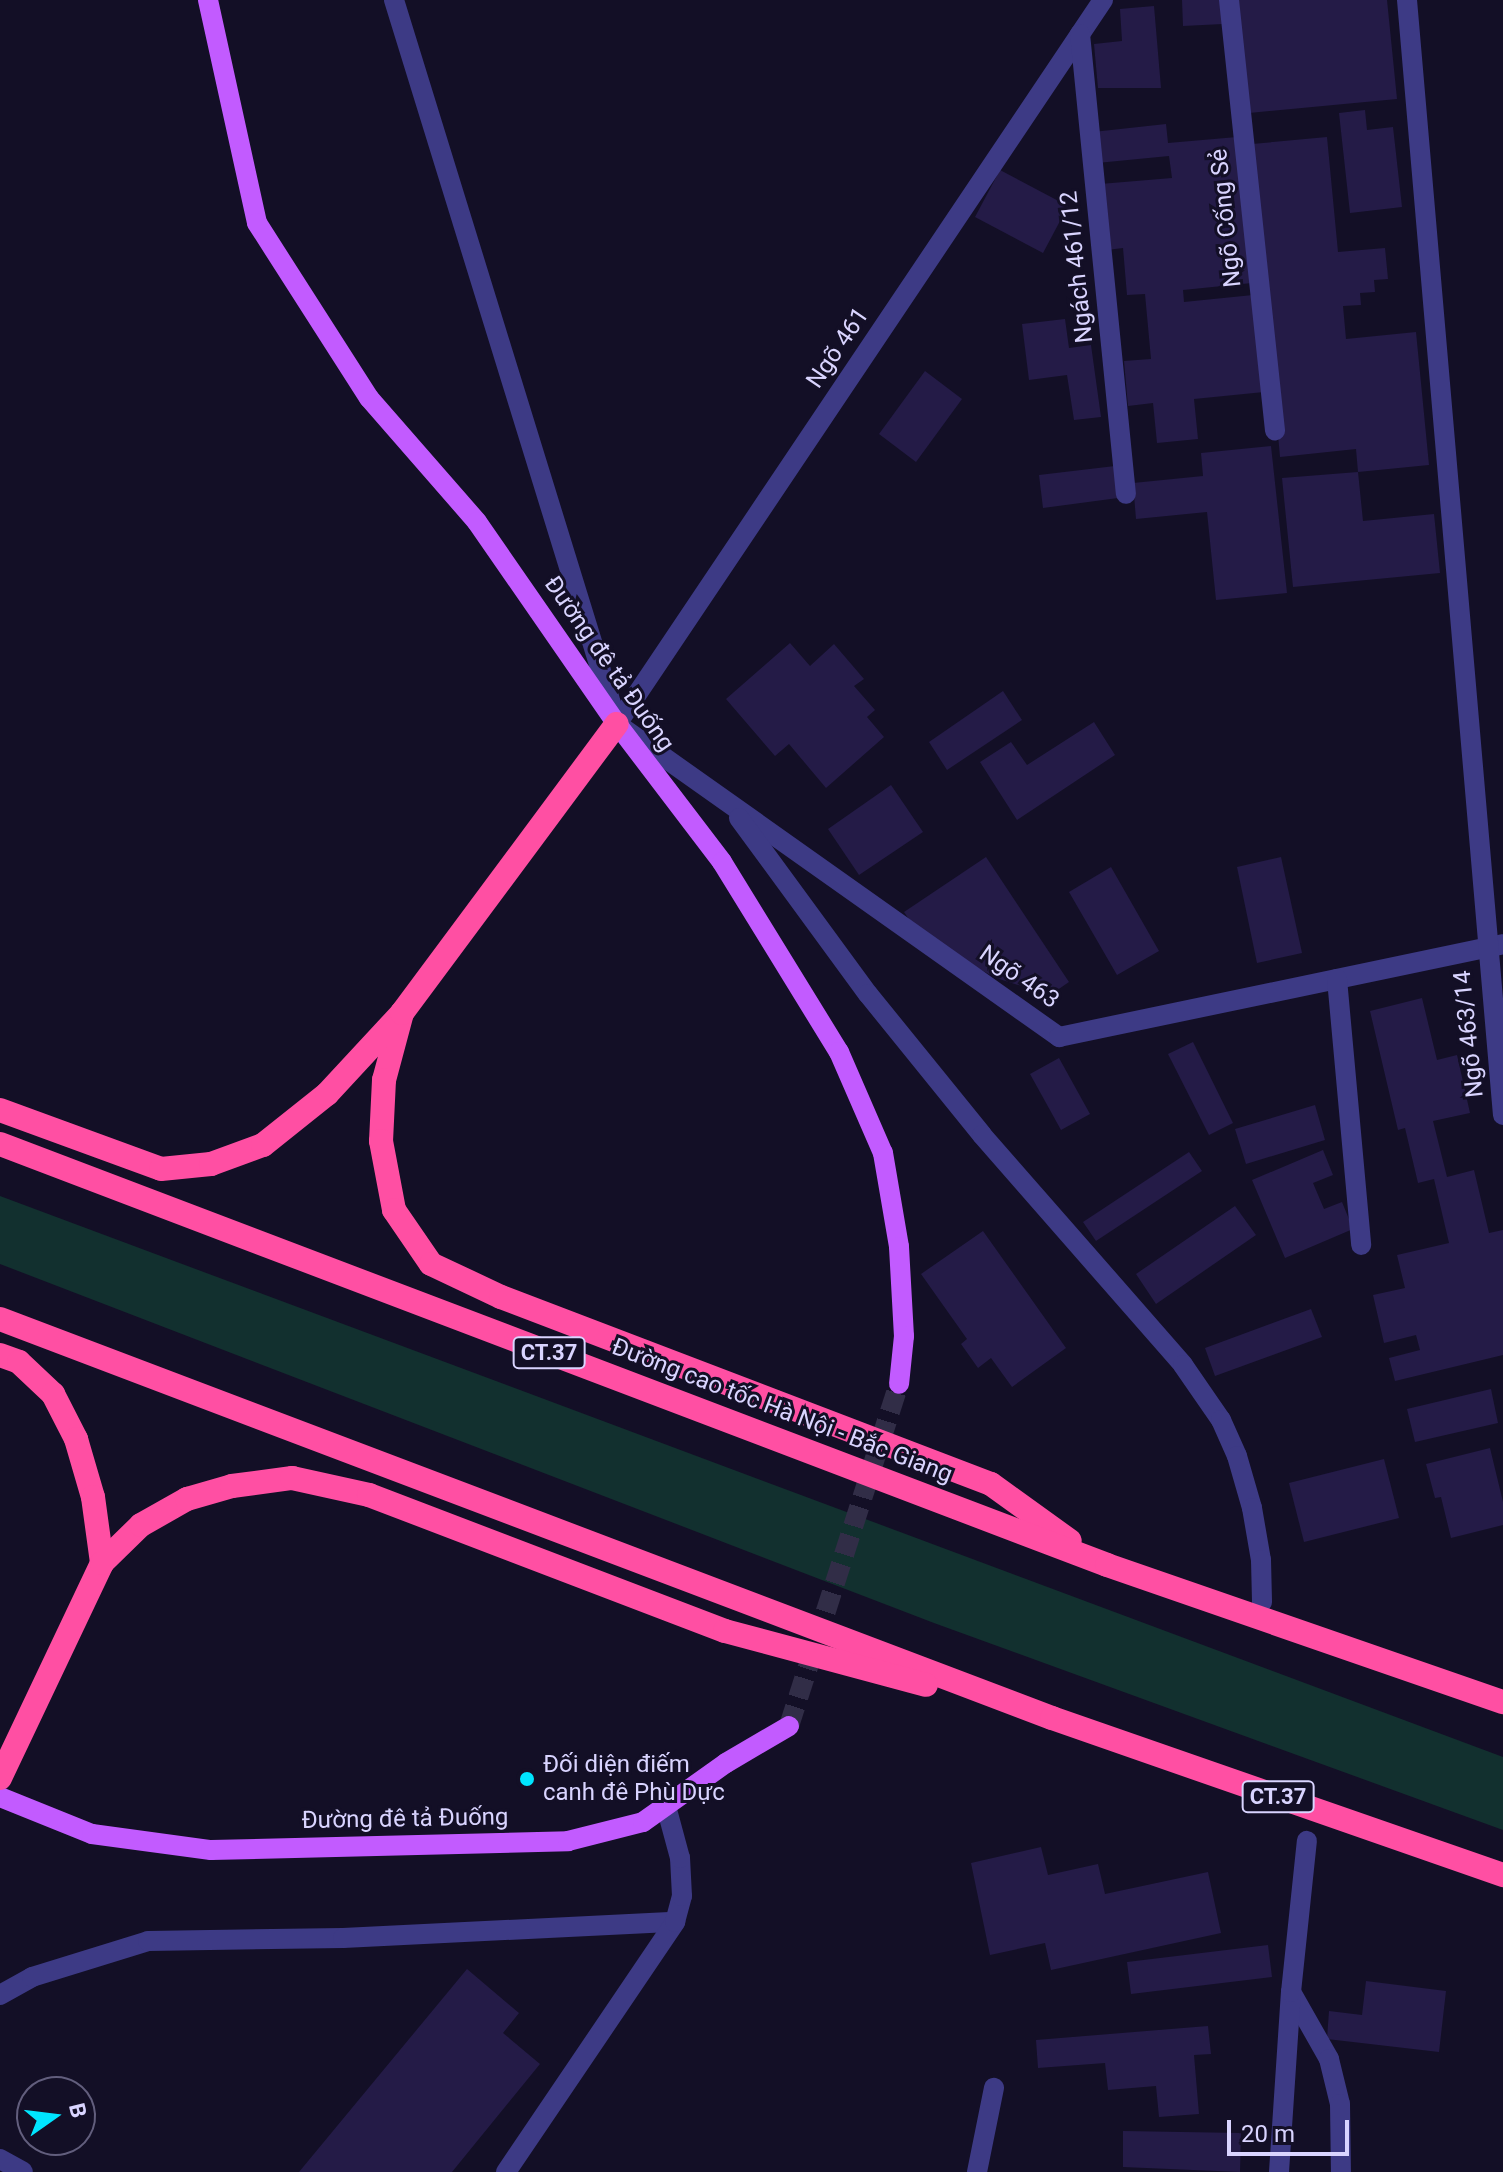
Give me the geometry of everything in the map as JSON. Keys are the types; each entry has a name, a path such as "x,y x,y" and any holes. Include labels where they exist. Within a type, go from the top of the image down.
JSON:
{"highway":[{"path":"0,1110 161,1169 224,1161 263,1145 306,1113 402,1013 617,724"},
{"path":"402,1013 384,1080 381,1141 394,1210 431,1264 501,1297 991,1484 1098,1561"},
{"name":"Đường cao tốc Hà Nội - Bắc Giang","path":"0,1144 1098,1561 1503,1702"},
{"name":"CT.37","path":"0,1319 1052,1718 1503,1875"},
{"path":"0,1355 19,1362 53,1394 76,1439 93,1497 102,1563"},
{"path":"0,1778 102,1563 141,1525 187,1499 232,1486 292,1478 369,1495 725,1631 1052,1718"}],"main road":[{"name":"Đường đê tả Đuống","path":"208,0 257,223 369,398 477,522 617,724 722,862 839,1052 883,1153 899,1247 904,1336 899,1384"},
{"name":"Đường đê tả Đuống","path":"0,1797 92,1834 211,1850 568,1841 643,1822 726,1763 789,1726"}],"street":[{"path":"394,0 617,724"},
{"name":"Ngõ 461","path":"617,724 1103,0"},
{"name":"Ngõ Cống Sẻ","path":"1229,0 1275,431"},
{"name":"Ngõ 463/14","path":"1407,0 1495,946 1503,1115"},
{"name":"Ngách 461/12","path":"1080,34 1126,494"},
{"name":"Ngõ 463","path":"617,724 1059,1037 1495,946"},
{"path":"727,802 868,994 982,1135 1183,1365 1221,1420 1237,1456 1252,1508 1261,1560 1262,1602"},
{"path":"1337,979 1361,1245"},
{"path":"506,2172 675,1922 682,1896 680,1858 666,1806"},
{"path":"1279,2172 1291,1992 1307,1841"},
{"path":"0,1995 32,1977 148,1941 343,1938 675,1922"},
{"path":"1291,1992 1329,2059 1340,2104 1341,2172"},
{"path":"977,2172 994,2088"}],"green space":[{"path":"0,1196 1503,1757 1503,1830 934,1623 0,1264"}],"building":[{"path":"1182,0 1221,0 1223,24 1183,26"},
{"path":"1238,0 1387,0 1397,99 1249,113"},
{"path":"1154,6 1161,88 1098,88 1094,44 1122,41 1120,9"},
{"path":"1365,110 1367,130 1393,127 1402,207 1350,213 1339,113"},
{"path":"1166,124 1168,143 1237,137 1252,283 1183,290 1184,302 1253,295 1264,392 1194,399 1198,439 1157,443 1153,403 1128,406 1124,361 1151,359 1145,294 1127,295 1123,248 1107,250 1100,184 1172,178 1169,156 1097,163 1093,132"},
{"path":"1327,137 1338,252 1385,248 1388,279 1374,280 1375,292 1360,293 1361,305 1343,306 1346,339 1416,332 1429,465 1358,472 1356,449 1280,457 1252,144"},
{"path":"1000,170 1068,206 1043,253 975,217"},
{"path":"1065,319 1069,348 1091,345 1101,417 1074,420 1067,375 1029,380 1022,324"},
{"path":"925,371 962,399 916,462 879,434"},
{"path":"1271,446 1287,593 1216,600 1207,512 1136,519 1133,483 1203,476 1201,453"},
{"path":"1115,466 1118,498 1043,508 1039,475"},
{"path":"1358,472 1363,521 1434,514 1440,573 1293,587 1282,478"},
{"path":"790,643 810,666 834,644 864,679 854,686 875,710 867,717 884,737 826,788 789,744 775,756 726,699"},
{"path":"1003,691 1022,720 947,770 929,742"},
{"path":"1094,722 1115,755 1017,820 980,762 1011,742 1027,765"},
{"path":"891,785 923,832 859,875 828,829"},
{"path":"986,857 1069,982 1050,995 996,978 922,938 904,912"},
{"path":"1281,857 1302,953 1257,963 1237,867"},
{"path":"1111,867 1159,951 1117,975 1069,892"},
{"path":"1422,998 1437,1060 1457,1055 1470,1113 1433,1121 1447,1177 1474,1170 1489,1233 1503,1230 1503,1355 1395,1381 1389,1358 1420,1350 1416,1335 1384,1343 1373,1295 1405,1288 1397,1255 1449,1243 1434,1179 1418,1183 1405,1128 1398,1130 1370,1011"},
{"path":"1193,1042 1233,1123 1209,1135 1168,1054"},
{"path":"1059,1058 1090,1114 1061,1130 1030,1074"},
{"path":"1315,1105 1325,1140 1246,1164 1235,1129"},
{"path":"1323,1150 1333,1175 1313,1183 1324,1209 1342,1202 1353,1229 1285,1258 1252,1180"},
{"path":"1189,1152 1202,1171 1096,1241 1083,1222"},
{"path":"1235,1206 1256,1235 1156,1304 1136,1274"},
{"path":"983,1231 1066,1348 1012,1387 991,1358 978,1368 961,1344 967,1339 921,1274"},
{"path":"1311,1309 1322,1337 1215,1376 1205,1348"},
{"path":"1491,1389 1498,1423 1415,1442 1407,1409"},
{"path":"1490,1448 1503,1502 1503,1525 1451,1538 1441,1497 1435,1498 1426,1464"},
{"path":"1384,1459 1399,1518 1304,1542 1289,1483"},
{"path":"1041,1847 1048,1875 1098,1864 1105,1894 1208,1872 1221,1933 1051,1970 1045,1943 990,1955 971,1863"},
{"path":"1268,1945 1272,1977 1131,1994 1127,1962"},
{"path":"467,1969 519,2013 503,2033 540,2064 452,2172 299,2172"},
{"path":"1366,1981 1446,1991 1439,2052 1327,2039 1329,2011 1362,2015"},
{"path":"1208,2026 1211,2054 1194,2055 1199,2114 1159,2117 1156,2086 1108,2090 1105,2063 1038,2068 1036,2040"},
{"path":"1123,2131 1241,2133 1240,2172 1123,2167"}],"tunnel":[{"path":"789,1726 899,1384"}],"place":[{"name":"Đối diện điếm canh đê Phù Dực","path":"527,1779"}]}
